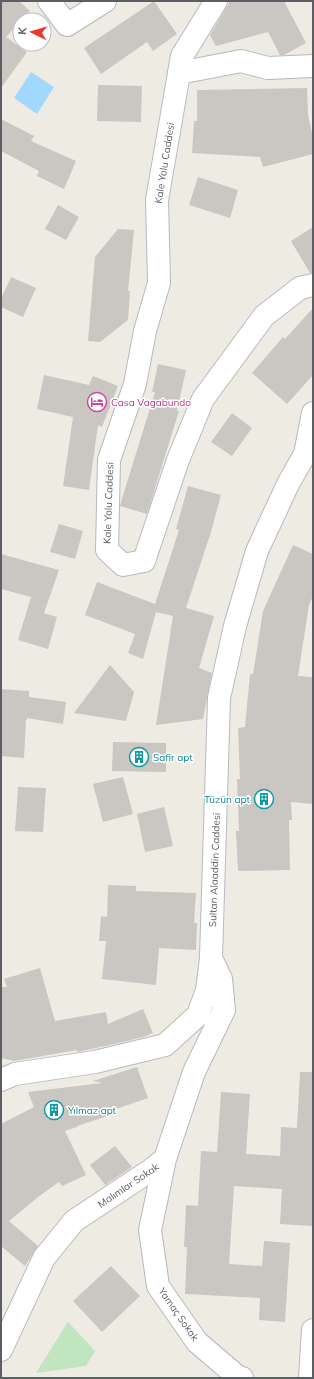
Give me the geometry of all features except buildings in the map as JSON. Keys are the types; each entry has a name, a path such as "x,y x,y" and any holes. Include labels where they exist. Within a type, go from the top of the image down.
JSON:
{"street":[{"path":"49,1 67,25 105,1"},
{"name":"Kale Yolu Caddesi","path":"216,1 182,56 157,200 159,283 145,331 135,384 109,460 107,550 123,565 144,561 178,460 203,399 264,316 300,288 313,285"},
{"path":"179,73 241,62 268,68 313,66"},
{"path":"309,452 313,413"},
{"name":"Sultan Alaaddin Caddesi","path":"1,1080 15,1074 95,1062 165,1045 198,1015 207,990 211,958 219,698 235,626 257,551 288,484 309,452"},
{"name":"Malımlar Sokak","path":"1,1350 44,1258 74,1221 151,1170 165,1159 194,1072 224,1010 222,979 211,958"},
{"name":"Yamaç Sokak","path":"165,1159 150,1230 158,1286 197,1342 242,1378"},
{"path":"310,1378 313,1330"}],"green space":[{"path":"68,1322 95,1351 86,1366 36,1373"}],"water":[{"path":"31,72 54,87 37,114 14,98"}],"place":[{"name":"Casa Vagabundo","path":"97,402"},
{"name":"Safir apt","path":"139,757"},
{"name":"Tüzün apt","path":"264,799"},
{"name":"Yılmaz apt","path":"54,1110"}]}
